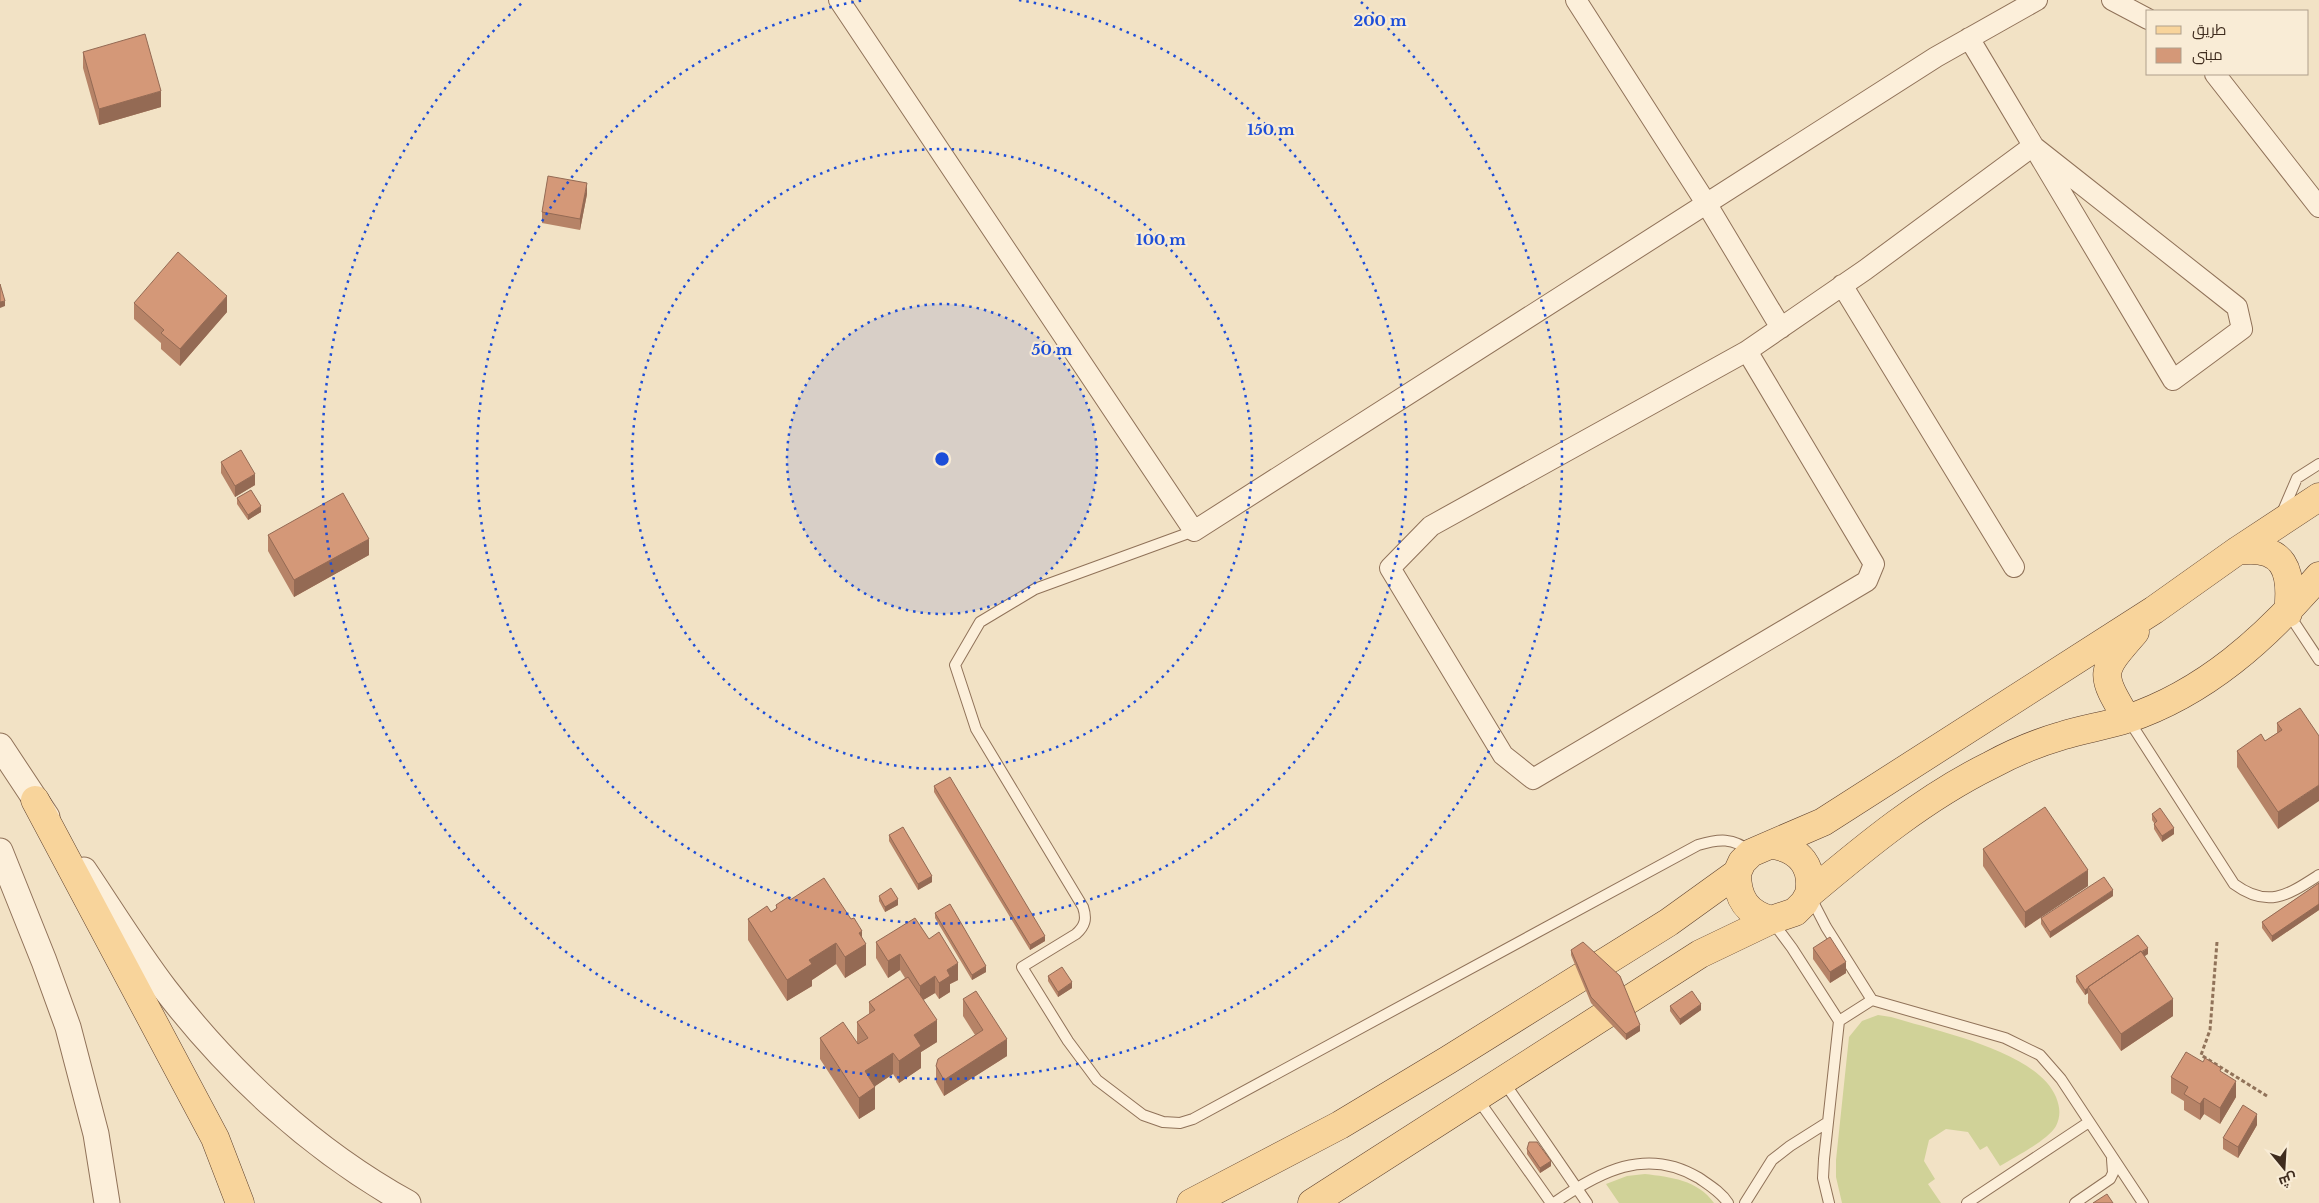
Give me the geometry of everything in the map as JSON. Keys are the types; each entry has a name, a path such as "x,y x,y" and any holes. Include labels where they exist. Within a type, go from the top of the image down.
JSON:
{"main road":[{"path":"1191,1203 1340,1125 1669,922 1754,857 1823,822 2154,610 2237,550 2319,497"},
{"path":"2237,550 2254,548 2270,552 2278,558 2290,577 2291,592 2288,613"},
{"path":"1312,1203 1700,954 1771,920 1795,912 1804,903 1809,894 1871,841 1956,784 1982,769 2026,749 2061,736 2127,718 2189,692 2221,671 2288,613 2319,576"},
{"path":"2127,718 2112,694 2107,681 2107,670 2111,659 2154,610"},
{"path":"35,800 215,1138 240,1203"},
{"path":"1771,920 1759,916 1748,909 1740,899 1737,887 1754,857 1785,847 1796,852 1804,860 1811,877 1809,894"}],"street":[{"path":"840,0 1194,531 1936,56 2037,0"},
{"path":"1576,0 1706,203 1781,328"},
{"path":"2112,0 2146,18"},
{"path":"1969,38 2033,146 2173,380 2242,329 2237,308 2033,146"},
{"path":"2216,75 2319,207"},
{"path":"1747,351 1874,564 1867,581 1533,779 1503,755 1390,568 1431,526 1747,351 1842,285 2033,146"},
{"path":"1842,285 2014,567"},
{"path":"0,746 35,800 165,988 216,1051 272,1105 337,1159 408,1203"},
{"path":"0,851 68,1026 96,1134 107,1203"},
{"path":"1342,1203 1346,1192 1366,1168"}],"lane":[{"path":"2277,525 2297,478 2319,464"},
{"path":"1194,531 1036,589 980,622 955,665 976,729 1083,907 1085,914 1085,922 1076,934 1022,967 1068,1041 1097,1080 1143,1115 1163,1122 1180,1123 1193,1119 1698,845 1715,840 1730,840 1742,845 1754,857"},
{"path":"2288,613 2319,660"},
{"path":"2127,718 2234,884 2246,893 2271,898 2291,894 2319,875"},
{"path":"1809,894 1826,927 1872,1000 2005,1038 2024,1045 2040,1055 2052,1068 2142,1203"},
{"path":"1771,920 1792,948 1839,1021 1823,1178 1828,1203"},
{"path":"1839,1021 1872,1000"},
{"path":"1502,1080 1586,1203"},
{"path":"1476,1098 1553,1203 1606,1171 1641,1164 1667,1166 1689,1172 1709,1184 1728,1203"},
{"path":"1745,1203 1772,1160 1828,1122"},
{"path":"1967,1203 2089,1122"},
{"path":"2074,1203 2110,1179 2114,1166 2112,1157"}],"path":[{"path":"2217,942 2210,1030 2201,1055 2267,1096"}],"green space":[{"path":"1878,1015 1958,1036 2007,1055 2029,1067 2045,1081 2056,1097 2059,1119 2056,1126 2039,1143 2000,1166 1987,1146 1980,1150 1968,1132 1946,1129 1929,1140 1924,1161 1935,1179 1928,1184 1941,1203 1842,1203 1836,1177 1836,1160 1849,1037 1862,1021"},
{"path":"1645,1174 1683,1181 1700,1189 1714,1203 1619,1203 1606,1184 1627,1176"}],"building":[{"path":"145,34 161,91 99,109 83,52"},
{"path":"548,176 587,183 580,219 542,212"},
{"path":"178,252 227,296 180,349 161,333 164,330 134,303"},
{"path":"0,284 5,301 0,302"},
{"path":"241,450 255,474 235,486 221,462"},
{"path":"251,490 261,506 248,515 237,498"},
{"path":"343,493 369,539 294,580 268,535"},
{"path":"2300,708 2319,736 2319,785 2278,812 2237,751 2261,734 2265,741 2282,730 2277,723"},
{"path":"950,777 1045,936 1030,945 934,786"},
{"path":"2045,807 2088,870 2025,912 1983,849"},
{"path":"2160,808 2174,828 2162,836 2154,824 2157,821 2152,814"},
{"path":"903,827 932,876 918,884 889,835"},
{"path":"2104,877 2113,890 2050,932 2041,918"},
{"path":"824,878 851,919 854,918 862,931 859,933 866,944 845,957 836,943 809,960 812,964 787,980 748,919 767,906 771,912 777,908 776,905 788,897 790,900"},
{"path":"2319,883 2319,904 2272,936 2262,922"},
{"path":"891,888 898,899 885,907 879,896"},
{"path":"950,904 986,966 972,975 935,913"},
{"path":"915,918 929,939 939,932 958,963 947,970 950,976 939,983 935,976 920,986 900,954 888,961 876,942"},
{"path":"2138,935 2148,948 2085,990 2076,976"},
{"path":"1830,937 1846,962 1830,972 1813,948"},
{"path":"1583,942 1620,976 1640,1025 1626,1034 1591,997 1571,950"},
{"path":"2141,951 2173,999 2121,1034 2088,987"},
{"path":"1062,967 1072,982 1058,992 1048,976"},
{"path":"908,977 937,1020 914,1035 921,1046 899,1061 893,1053 865,1071 875,1087 859,1098 820,1038 843,1022 858,1044 868,1038 857,1022 875,1010 869,1002"},
{"path":"976,991 1007,1039 944,1080 936,1066 938,1059 983,1030 963,999"},
{"path":"1692,991 1701,1004 1680,1019 1670,1006"},
{"path":"2186,1052 2203,1062 2205,1058 2221,1068 2220,1071 2236,1081 2220,1108 2204,1098 2200,1104 2184,1094 2188,1087 2171,1077"},
{"path":"2243,1105 2257,1114 2238,1147 2223,1138"},
{"path":"1529,1142 1537,1142 1551,1161 1540,1168 1527,1149"},
{"path":"2107,1194 2113,1203 2093,1203"}]}
